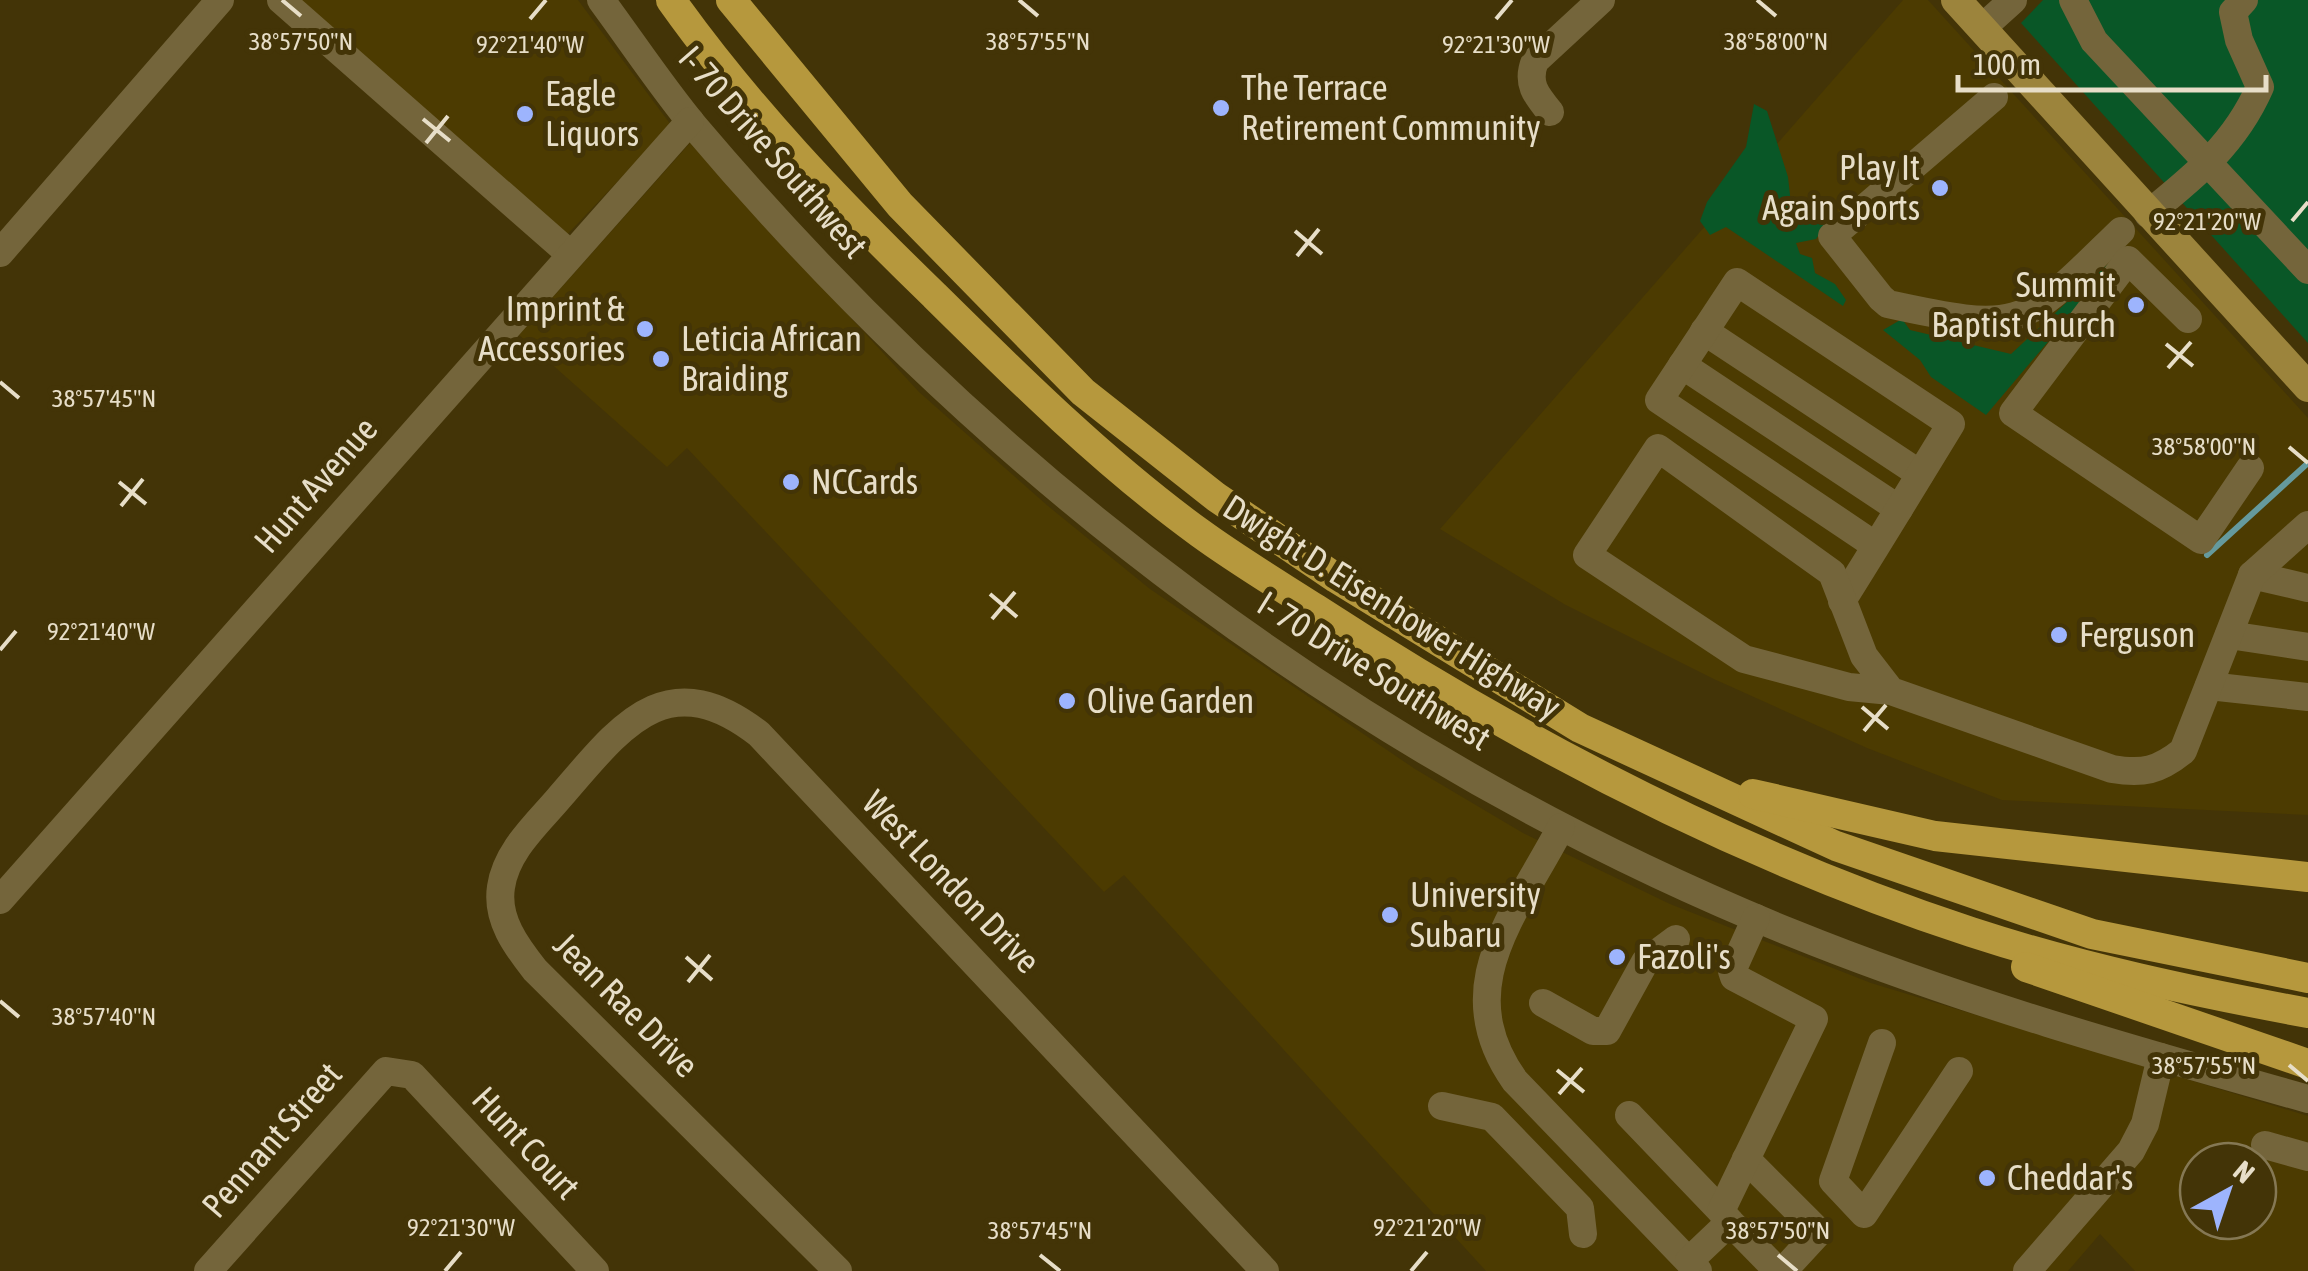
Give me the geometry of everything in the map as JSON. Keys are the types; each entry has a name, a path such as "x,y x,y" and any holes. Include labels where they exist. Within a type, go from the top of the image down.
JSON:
{"highway":[{"name":"Dwight D. Eisenhower Highway","path":"671,0 710,55 873,236 1026,385 1198,532 1426,681 1545,748 1824,879 1973,933 2174,988 2308,1013"},
{"name":"Dwight D. Eisenhower Highway","path":"731,0 900,205 1083,392 1216,497 1336,578 1580,728 1836,846 2092,934 2308,978"},
{"path":"1688,778 1935,836 2308,877"},
{"path":"1973,933 2013,962 2308,1064"}],"main road":[{"path":"1956,0 2308,386"}],"street":[{"path":"0,252 220,0"},
{"path":"281,0 570,254"},
{"name":"I- 70 Drive Southwest","path":"601,0 690,122 872,321 954,402 1068,502 1226,623 1354,707 1561,827 1756,918 2048,1025 2308,1100"},
{"path":"1550,112 1534,91 1530,75 1535,61 1601,0"},
{"path":"1982,28 2012,0"},
{"path":"2073,0 2094,40 2308,270"},
{"path":"2148,214 2208,166 2244,122 2260,87 2239,40 2233,12 2244,0"},
{"path":"1994,97 1832,236 1881,298 1888,304 1975,322 2020,317 2050,299 2120,231"},
{"name":"Hunt Avenue","path":"0,900 690,122"},
{"path":"2188,318 2128,260 2013,412 2201,540 2250,468"},
{"path":"1842,602 1951,424 1736,282 1659,400 1876,546"},
{"path":"1704,331 1920,474"},
{"path":"1682,364 1899,509"},
{"path":"1891,691 1864,656 1832,573 1658,448 1588,555 1744,659 1850,687 1891,691 2112,769 2141,774 2161,768 2183,751 2252,575 2308,525"},
{"path":"2252,575 2308,588"},
{"path":"2229,634 2308,647"},
{"path":"2209,686 2308,697"},
{"name":"West London Drive","path":"688,701 711,705 758,734 1265,1271"},
{"name":"Jean Rae Drive","path":"688,701 664,704 623,725 532,829 506,864 500,891 504,917 514,943 535,970 838,1271"},
{"path":"1561,827 1488,966 1484,990 1486,1024 1494,1052 1522,1088 1693,1266 1726,1216 1746,1158 1814,1019 1734,977 1732,971 1756,918"},
{"path":"1543,1004 1593,1031 1607,1031 1645,962 1676,939"},
{"path":"1882,1043 1834,1180 1864,1214 1959,1071"},
{"path":"2028,1271 2131,1151 2145,1124 2161,1057"},
{"name":"Pennant Street","path":"208,1271 375,1079 386,1071 399,1071"},
{"name":"Hunt Court","path":"399,1071 412,1076 595,1271"},
{"path":"1492,1118 1522,1088"},
{"path":"1442,1106 1492,1118 1580,1208 1583,1234"},
{"path":"1629,1115 1780,1271 1819,1232 1746,1158"},
{"path":"2278,1149 2308,1157"}],"shaded area":[{"path":"294,0 578,0 671,125 563,239"},
{"path":"1903,0 1928,0 2308,418 2308,815 2002,800 1867,748 1716,680 1564,604 1440,529"},
{"path":"690,143 919,392 1048,506 1150,589 1415,769 1523,833 1670,904 1871,983 2308,1116 2308,1271 2135,1271 2100,1234 2068,1271 1486,1271 1124,875 1104,892 687,448 667,467 519,335"}],"green space":[{"path":"2043,0 2308,0 2308,343 2021,23"},
{"path":"1754,104 1767,111 1788,177 1791,204 1832,216 1816,239 1796,243 1800,254 1812,258 1815,273 1835,284 1846,300 1843,306 1726,227 1710,235 1700,221 1707,202 1746,147"},
{"path":"2108,264 2108,271 1986,415 1931,377 1920,360 1883,330 1902,319 1910,330 2011,354"}],"waterway":[{"path":"2207,555 2308,463"}],"place":[{"name":"The Terrace Retirement Community","path":"1221,108"},
{"name":"Eagle Liquors","path":"525,114"},
{"name":"Play It Again Sports","path":"1940,188"},
{"name":"Summit Baptist Church","path":"2136,305"},
{"name":"Imprint & Accessories","path":"645,329"},
{"name":"Leticia African Braiding","path":"661,359"},
{"name":"NCCards","path":"791,482"},
{"name":"Ferguson","path":"2059,635"},
{"name":"Olive Garden","path":"1067,701"},
{"name":"University Subaru","path":"1390,915"},
{"name":"Fazoli's","path":"1617,957"},
{"name":"Cheddar's","path":"1987,1178"}]}
